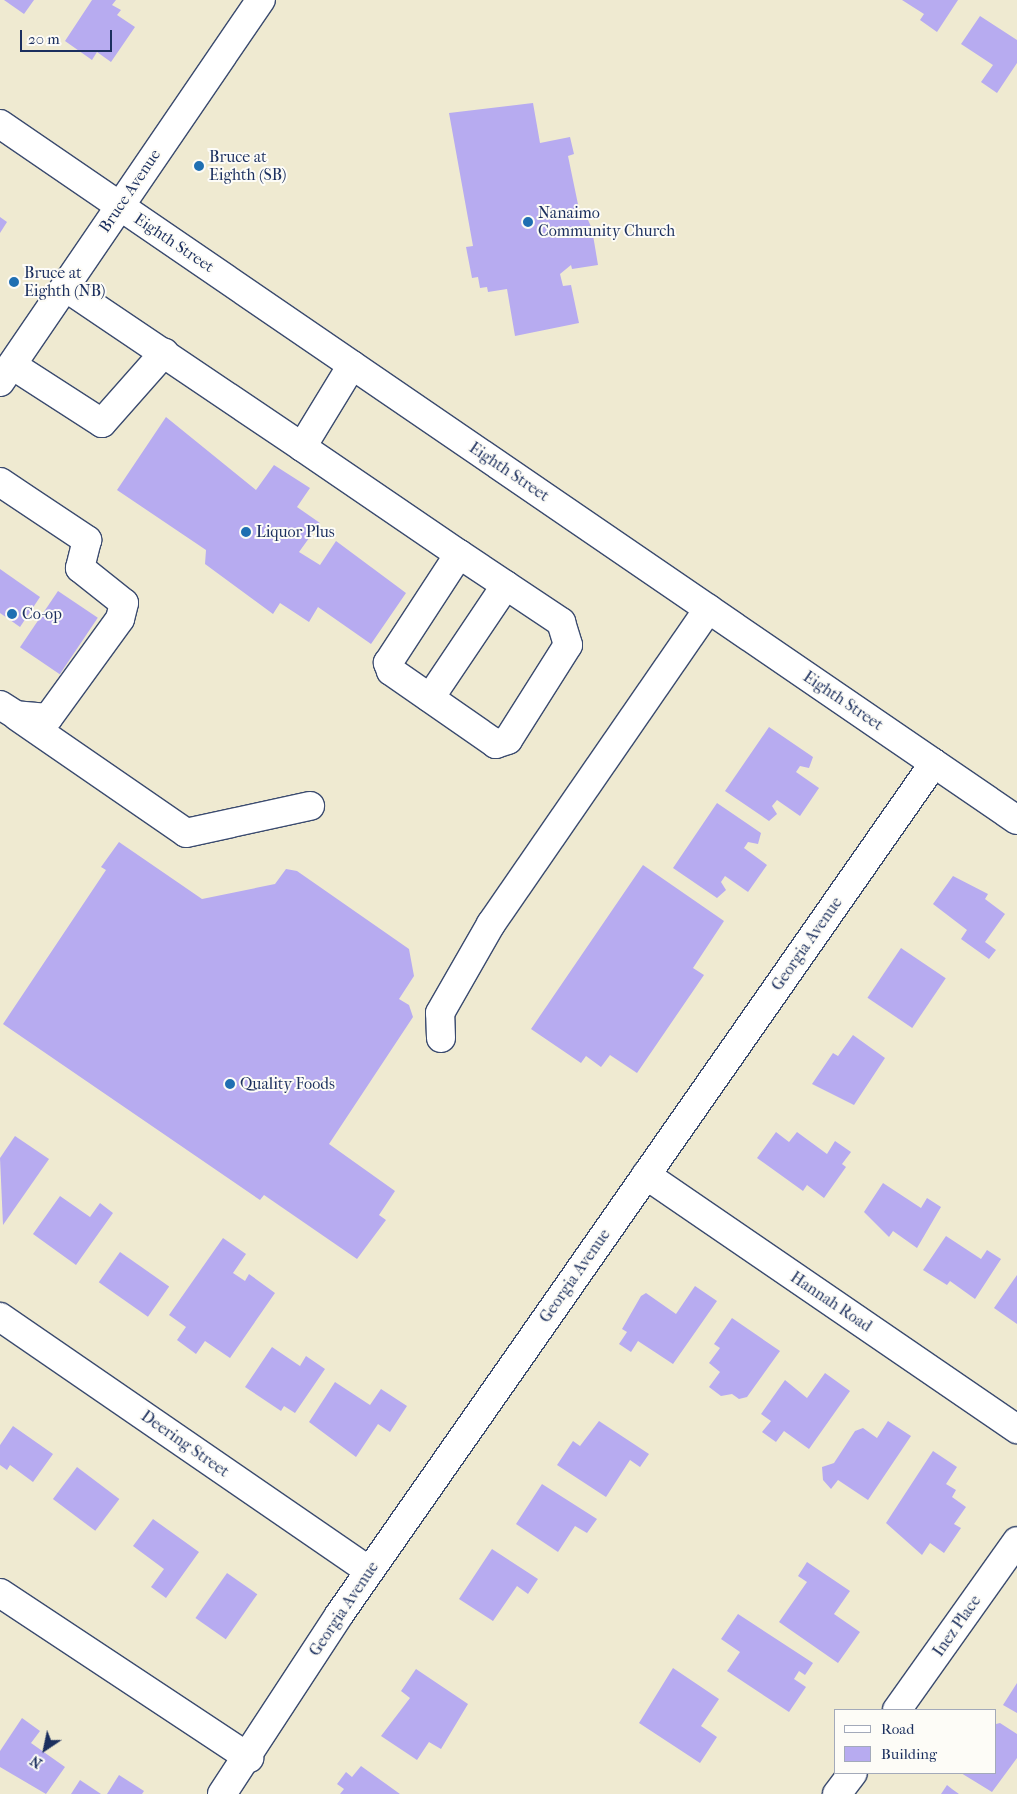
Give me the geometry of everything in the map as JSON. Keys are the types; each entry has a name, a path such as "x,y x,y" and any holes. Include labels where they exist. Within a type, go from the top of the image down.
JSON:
{"street":[{"name":"Bruce Avenue","path":"6,373 261,0"},
{"name":"Eighth Street","path":"0,124 1017,820"},
{"path":"65,287 560,622 568,645 508,740 496,744 391,671 388,663 459,554"},
{"path":"6,373 102,423 164,353"},
{"path":"302,447 352,365"},
{"path":"0,482 87,540 80,568 124,603 120,619 48,718 8,710"},
{"path":"430,698 506,585"},
{"path":"441,1038 440,1013 491,924 708,609"},
{"path":"8,710 186,832 310,806"},
{"name":"Georgia Avenue","path":"222,1794 249,1758 369,1571 934,763"},
{"name":"Hannah Road","path":"646,1175 1017,1429"},
{"name":"Deering Street","path":"0,1317 369,1571"},
{"name":"Inez Place","path":"898,1709 1017,1541"},
{"path":"0,1593 249,1758"},
{"path":"838,1794 851,1774"}],"building":[{"path":"4,0 34,0 24,14"},
{"path":"92,0 116,0 112,5 121,10 117,15 135,27 111,62 97,52 92,60 65,41"},
{"path":"902,0 958,0 937,32 920,20 924,14"},
{"path":"980,16 1017,40 1017,63 997,93 981,82 993,65 961,44"},
{"name":"Nanaimo Community Church","path":"533,103 540,143 570,137 574,154 568,156 580,214 585,213 592,229 598,265 572,269 571,265 560,274 563,286 571,285 579,323 515,336 507,289 488,292 487,287 480,288 478,277 472,278 466,247 473,246 449,113"},
{"path":"0,217 7,222 0,233"},
{"name":"Liquor Plus","path":"166,417 256,490 274,465 310,488 297,507 320,523 299,552 320,565 336,541 406,593 371,644 318,607 309,622 280,603 273,614 205,564 206,550 117,490"},
{"path":"0,569 40,597 20,627 0,613"},
{"path":"58,591 98,618 60,674 20,647"},
{"path":"769,727 813,757 809,768 800,766 796,772 819,788 800,816 777,800 772,806 777,814 769,821 725,791"},
{"path":"717,803 761,833 758,844 748,842 744,848 767,865 748,892 725,876 721,882 726,890 717,898 673,868"},
{"name":"Quality Foods","path":"119,842 202,899 275,884 286,869 297,871 409,949 414,976 399,999 409,1005 413,1017 329,1144 395,1191 379,1215 386,1220 357,1259 264,1195 260,1200 3,1024 106,870 101,867"},
{"path":"643,865 724,921 693,968 704,975 637,1073 610,1055 601,1067 586,1056 581,1063 531,1029"},
{"path":"953,876 988,894 985,899 1005,914 985,942 996,950 989,959 961,939 967,930 933,904"},
{"path":"901,948 946,978 912,1028 867,998"},
{"path":"853,1035 885,1058 854,1105 812,1084 833,1053 838,1056"},
{"path":"776,1132 789,1142 797,1132 827,1154 835,1141 851,1152 842,1164 846,1167 824,1198 807,1185 803,1191 757,1158"},
{"path":"15,1136 49,1159 3,1225 0,1158"},
{"path":"883,1183 921,1208 927,1198 941,1207 917,1248 893,1231 889,1237 864,1212"},
{"path":"60,1196 90,1217 100,1203 113,1213 76,1265 33,1234"},
{"path":"946,1236 981,1259 987,1250 1001,1259 975,1299 950,1281 947,1285 923,1270"},
{"path":"223,1238 246,1254 233,1273 245,1281 249,1274 275,1293 230,1358 205,1341 196,1354 177,1340 186,1327 169,1315"},
{"path":"120,1252 169,1286 148,1317 99,1282"},
{"path":"1017,1275 1017,1324 994,1308"},
{"path":"695,1286 717,1301 673,1364 638,1341 631,1352 619,1344 627,1332 622,1329 641,1296 646,1293 676,1314"},
{"path":"732,1318 780,1351 747,1397 739,1399 732,1394 721,1396 709,1387 720,1372 709,1363 720,1348 714,1344"},
{"path":"272,1347 300,1366 306,1356 325,1369 295,1413 284,1406 281,1411 245,1387"},
{"path":"825,1373 850,1391 809,1449 784,1431 776,1442 762,1432 771,1421 761,1414 785,1380 807,1398"},
{"path":"335,1382 370,1405 381,1389 407,1406 390,1432 378,1424 356,1457 309,1422"},
{"path":"599,1421 649,1454 640,1467 630,1460 606,1497 557,1465 573,1441 580,1446"},
{"path":"888,1421 911,1436 868,1500 838,1480 831,1489 823,1480 822,1467 834,1463 855,1431 863,1428 877,1438"},
{"path":"13,1426 53,1454 33,1482 10,1465 7,1470 0,1465 0,1445"},
{"path":"933,1451 957,1467 946,1484 956,1490 952,1497 966,1507 954,1524 961,1528 944,1553 930,1543 922,1555 886,1523"},
{"path":"77,1467 119,1499 95,1531 53,1499"},
{"path":"542,1484 597,1519 587,1533 575,1526 558,1552 516,1524"},
{"path":"153,1519 199,1552 166,1598 151,1587 164,1569 133,1546"},
{"path":"492,1549 538,1579 528,1594 517,1586 493,1621 459,1599"},
{"path":"807,1562 850,1591 834,1614 860,1632 838,1663 779,1622 807,1582 798,1576"},
{"path":"227,1573 257,1594 226,1639 195,1618"},
{"path":"738,1614 813,1663 805,1675 799,1671 794,1679 806,1687 789,1712 727,1671 740,1652 721,1639"},
{"path":"673,1668 719,1699 701,1726 717,1737 700,1763 639,1723"},
{"path":"416,1669 468,1704 441,1749 429,1742 417,1760 381,1736 410,1698 401,1691"},
{"path":"1017,1683 1017,1713 1003,1705"},
{"path":"22,1718 40,1731 31,1743 65,1767 46,1794 0,1767 0,1751"},
{"path":"1000,1723 1017,1734 1017,1758 992,1792 963,1774 997,1774 997,1724"},
{"path":"361,1766 400,1794 340,1794 344,1789 337,1784 346,1772 352,1777"},
{"path":"119,1775 144,1791 142,1794 107,1794"},
{"path":"80,1780 101,1794 71,1794"},
{"path":"947,1785 952,1789 959,1794 941,1794"}],"place":[{"name":"Bruce at Eighth (SB)","path":"199,166"},
{"name":"Nanaimo Community Church","path":"528,222"},
{"name":"Bruce at Eighth (NB)","path":"14,282"},
{"name":"Liquor Plus","path":"246,532"},
{"name":"Co-op","path":"12,614"},
{"name":"Quality Foods","path":"230,1084"}]}
